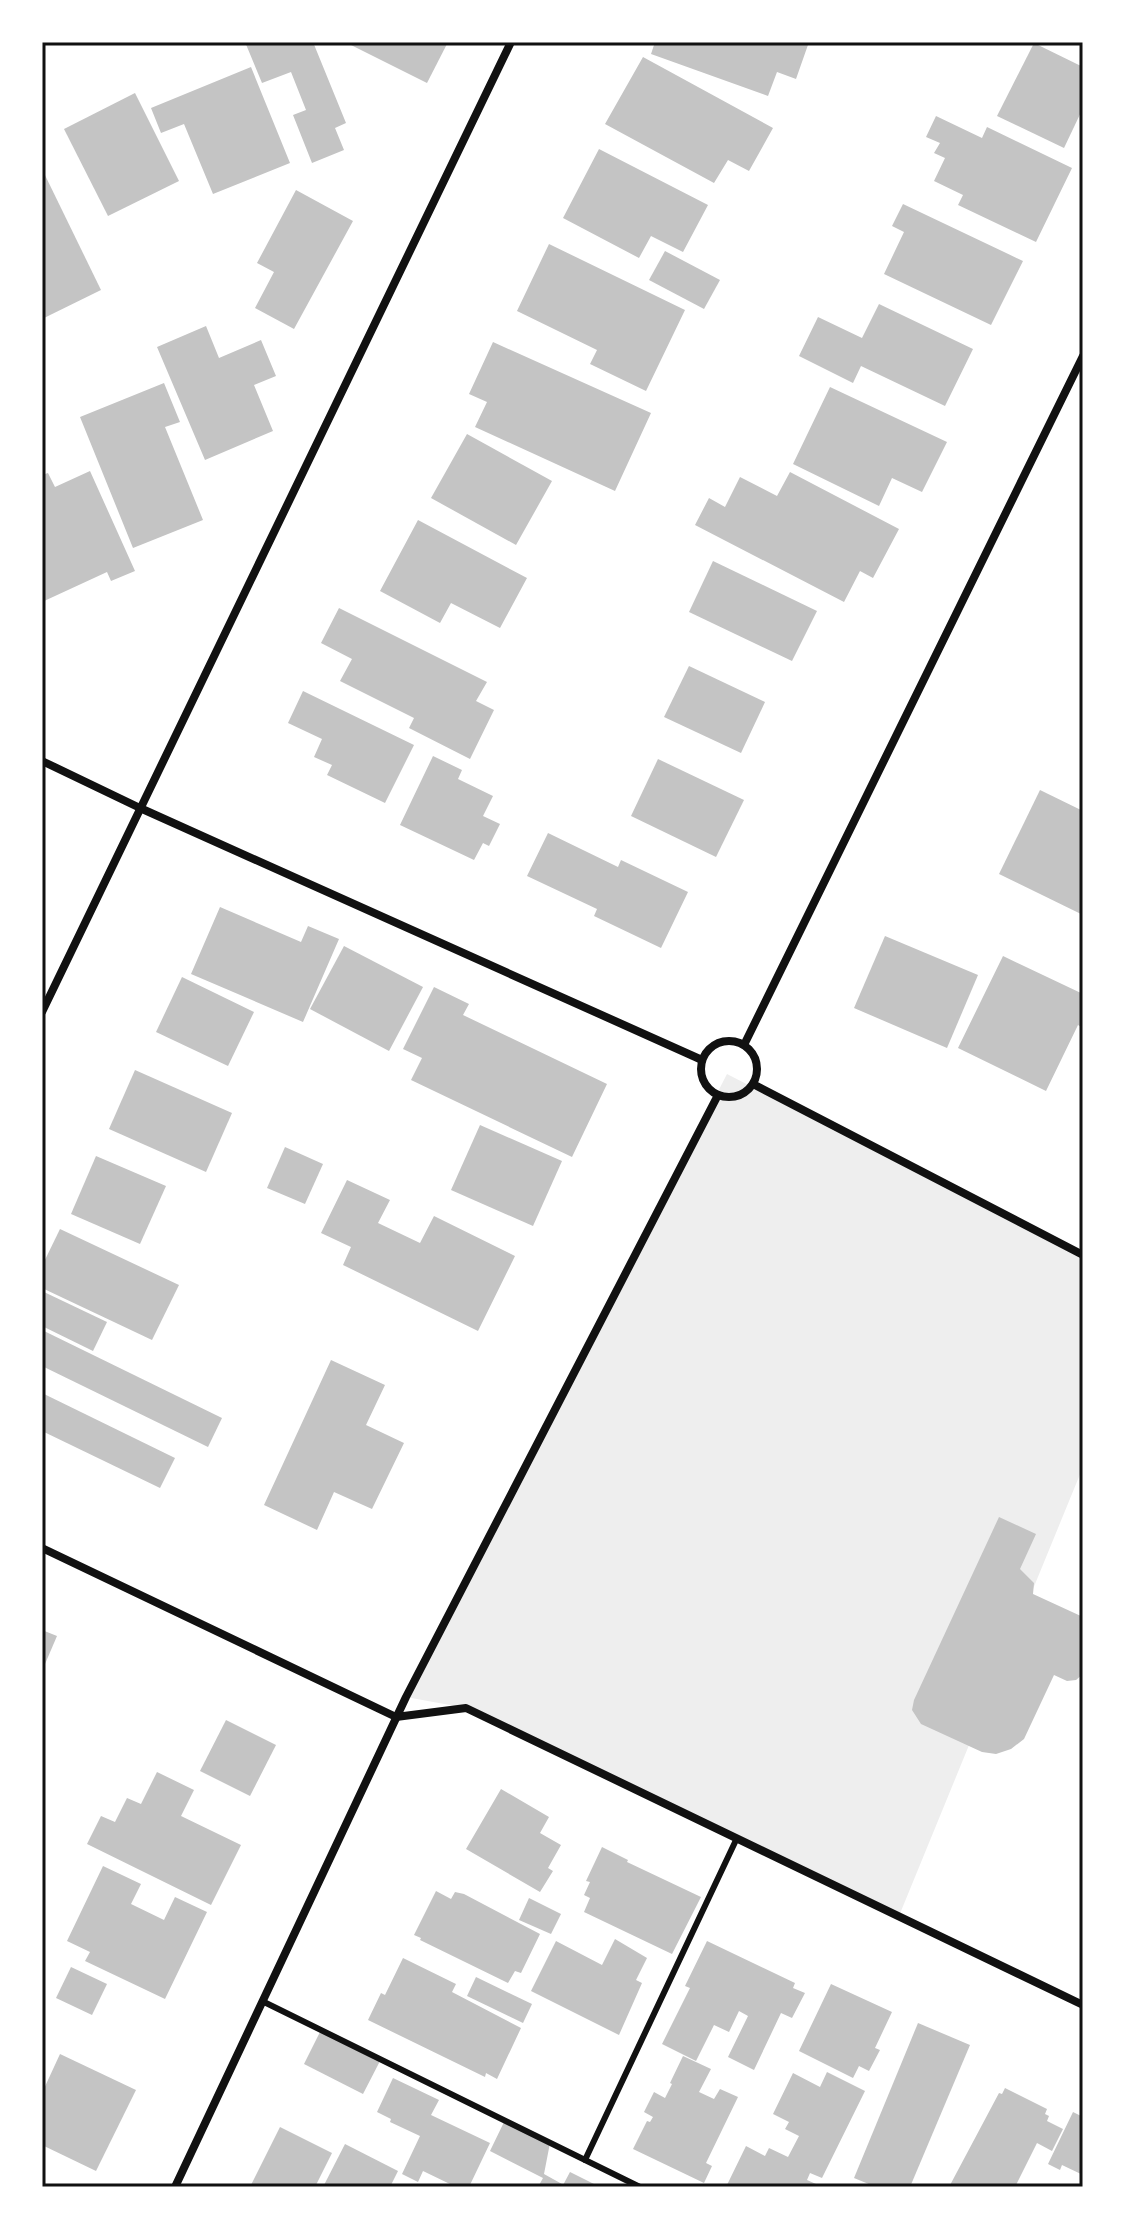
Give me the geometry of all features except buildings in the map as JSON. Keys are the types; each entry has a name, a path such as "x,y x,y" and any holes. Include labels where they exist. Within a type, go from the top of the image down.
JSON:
{"street":[{"path":"42,1012 511,42"},
{"path":"744,1045 1083,356"},
{"path":"42,761 702,1060"},
{"path":"736,1041 751,1050 756,1058 757,1076 746,1092 728,1097 718,1095 705,1085 700,1068 702,1060 711,1046 736,1041"},
{"path":"753,1084 1083,1255"},
{"path":"175,2187 396,1717 718,1095"},
{"path":"42,1548 396,1717 466,1708 1083,2005"}],"lane":[{"path":"585,2160 737,1838"},
{"path":"262,2001 640,2187"}],"shaded area":[{"path":"727,1074 1083,1256 1083,1467 899,1916 466,1708 406,1697"}]}
